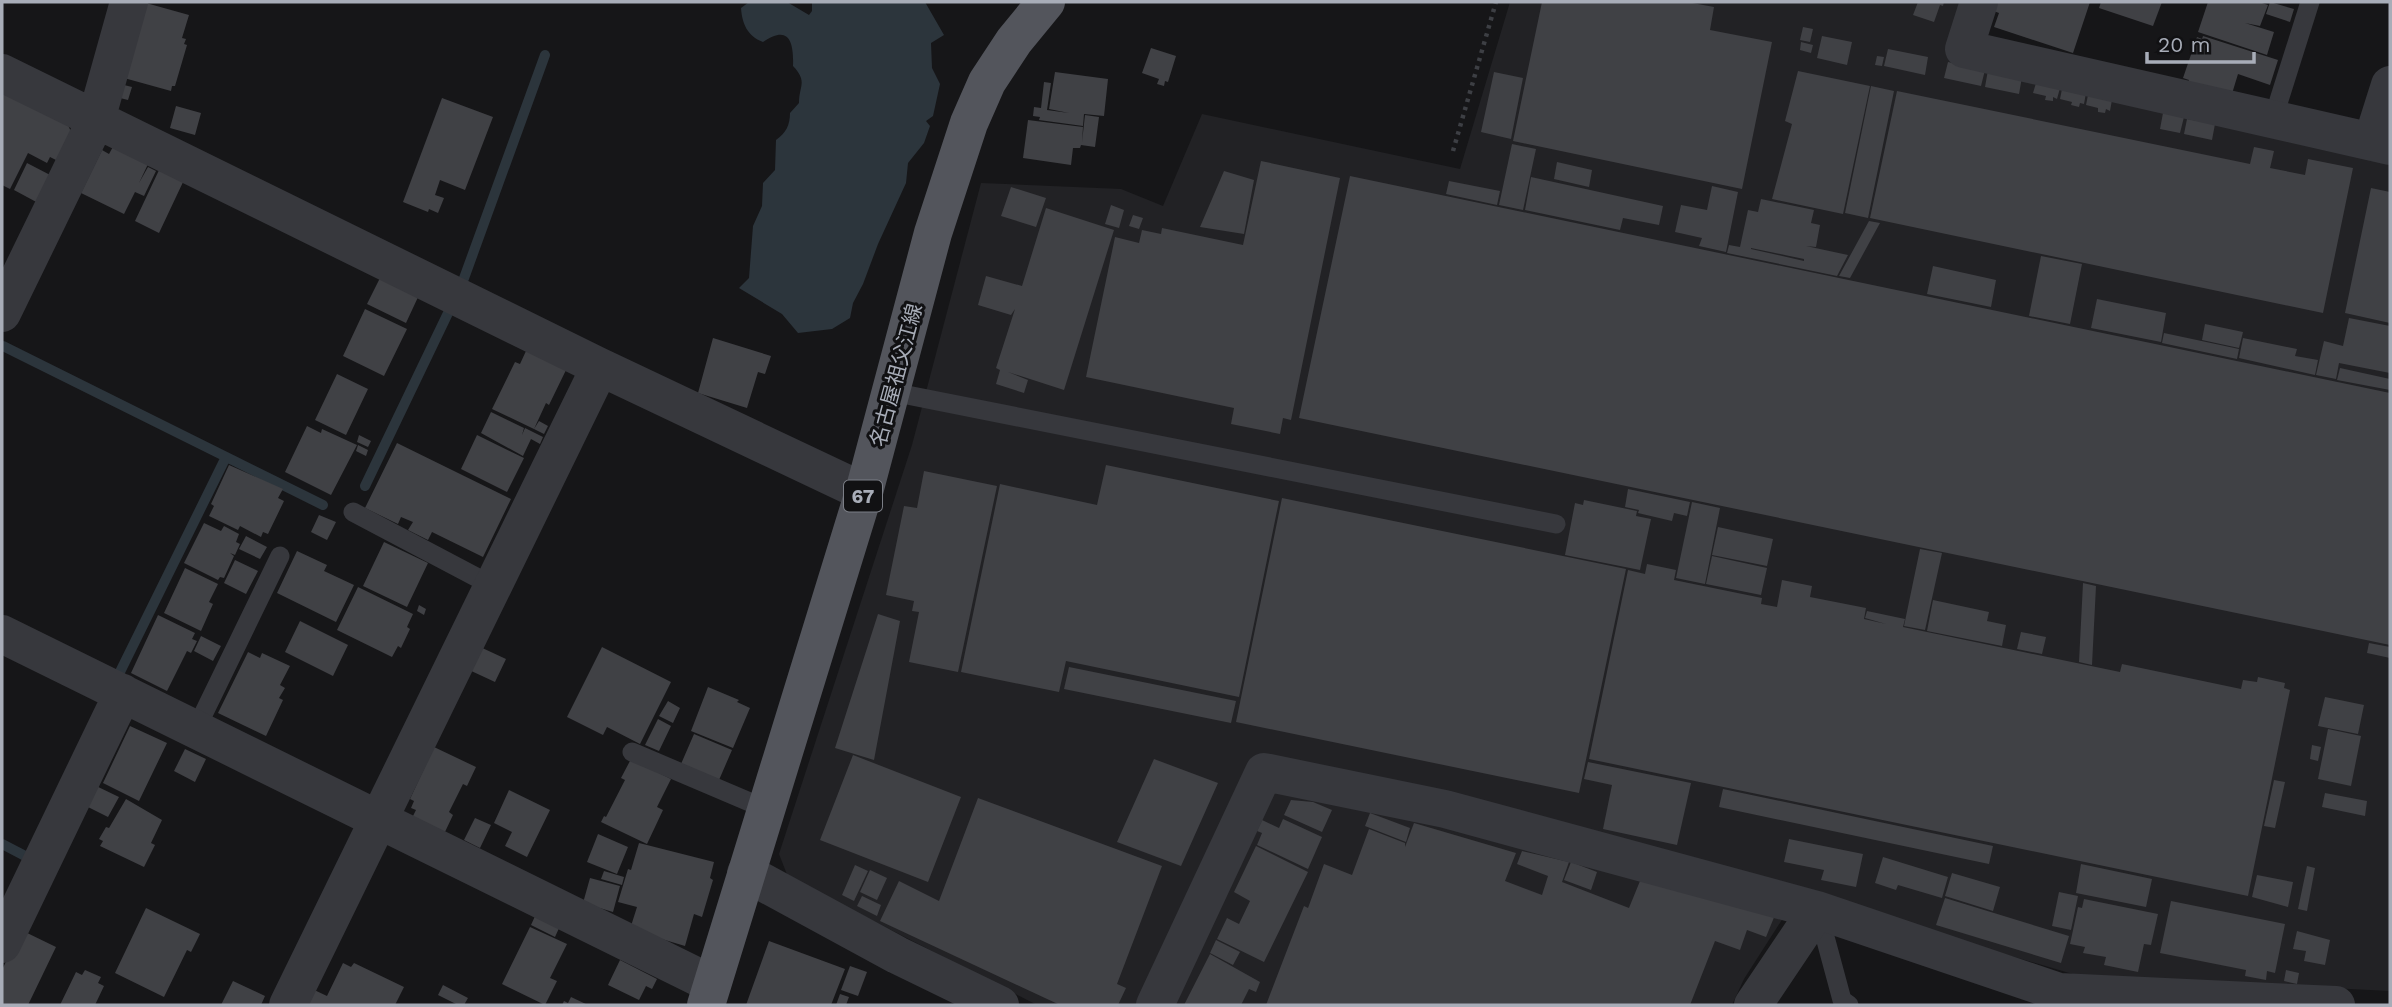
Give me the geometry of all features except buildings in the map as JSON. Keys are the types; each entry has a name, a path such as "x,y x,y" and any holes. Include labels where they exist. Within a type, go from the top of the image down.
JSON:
{"main road":[{"name":"名古屋祖父江線","path":"708,997 864,492 933,233 969,123 987,82 1014,41 1045,2"}],"street":[{"path":"2,313 96,120 130,2"},
{"path":"1979,2 1965,49 2381,144 2390,85"},
{"path":"2,73 600,367 864,492"},
{"path":"288,1005 600,367"},
{"path":"2,634 379,819 708,997"},
{"path":"2,944 123,694"},
{"path":"1155,1005 1264,772 1445,809 1817,910 2059,998 2336,1005"},
{"path":"746,873 897,956 1000,1005"},
{"path":"1753,1005 1817,910"}],"lane":[{"path":"2273,119 2310,2"},
{"path":"892,392 1556,524"},
{"path":"353,512 493,586"},
{"path":"196,729 280,556"},
{"path":"632,752 766,809"},
{"path":"1817,910 1842,1000 1849,1005"}],"path":[{"path":"1454,151 1496,2"}],"shaded area":[{"path":"749,2 787,2 809,15 812,2 925,2 944,35 931,43 932,68 940,84 933,116 926,121 930,126 924,143 908,163 906,183 853,303 850,318 832,329 798,333 782,314 739,288 749,278 753,226 762,206 763,183 775,170 776,140 785,132 790,113 799,103 802,84 793,66 788,38 779,35 763,42 746,28 741,8"},
{"path":"1510,2 1969,2 1952,56 2390,159 2390,991 2076,975 1533,816 1256,756 1141,1005 1037,1005 788,877 779,854 912,445 981,183 1121,189 1163,206 1202,114 1460,169"},
{"path":"1272,789 1418,819 1785,915 1744,979 1732,1005 1172,1005"}],"waterway":[{"path":"463,281 545,55"},
{"path":"365,486 449,311"},
{"path":"3,346 323,505"},
{"path":"117,678 226,457"},
{"path":"2,844 29,858"}]}
